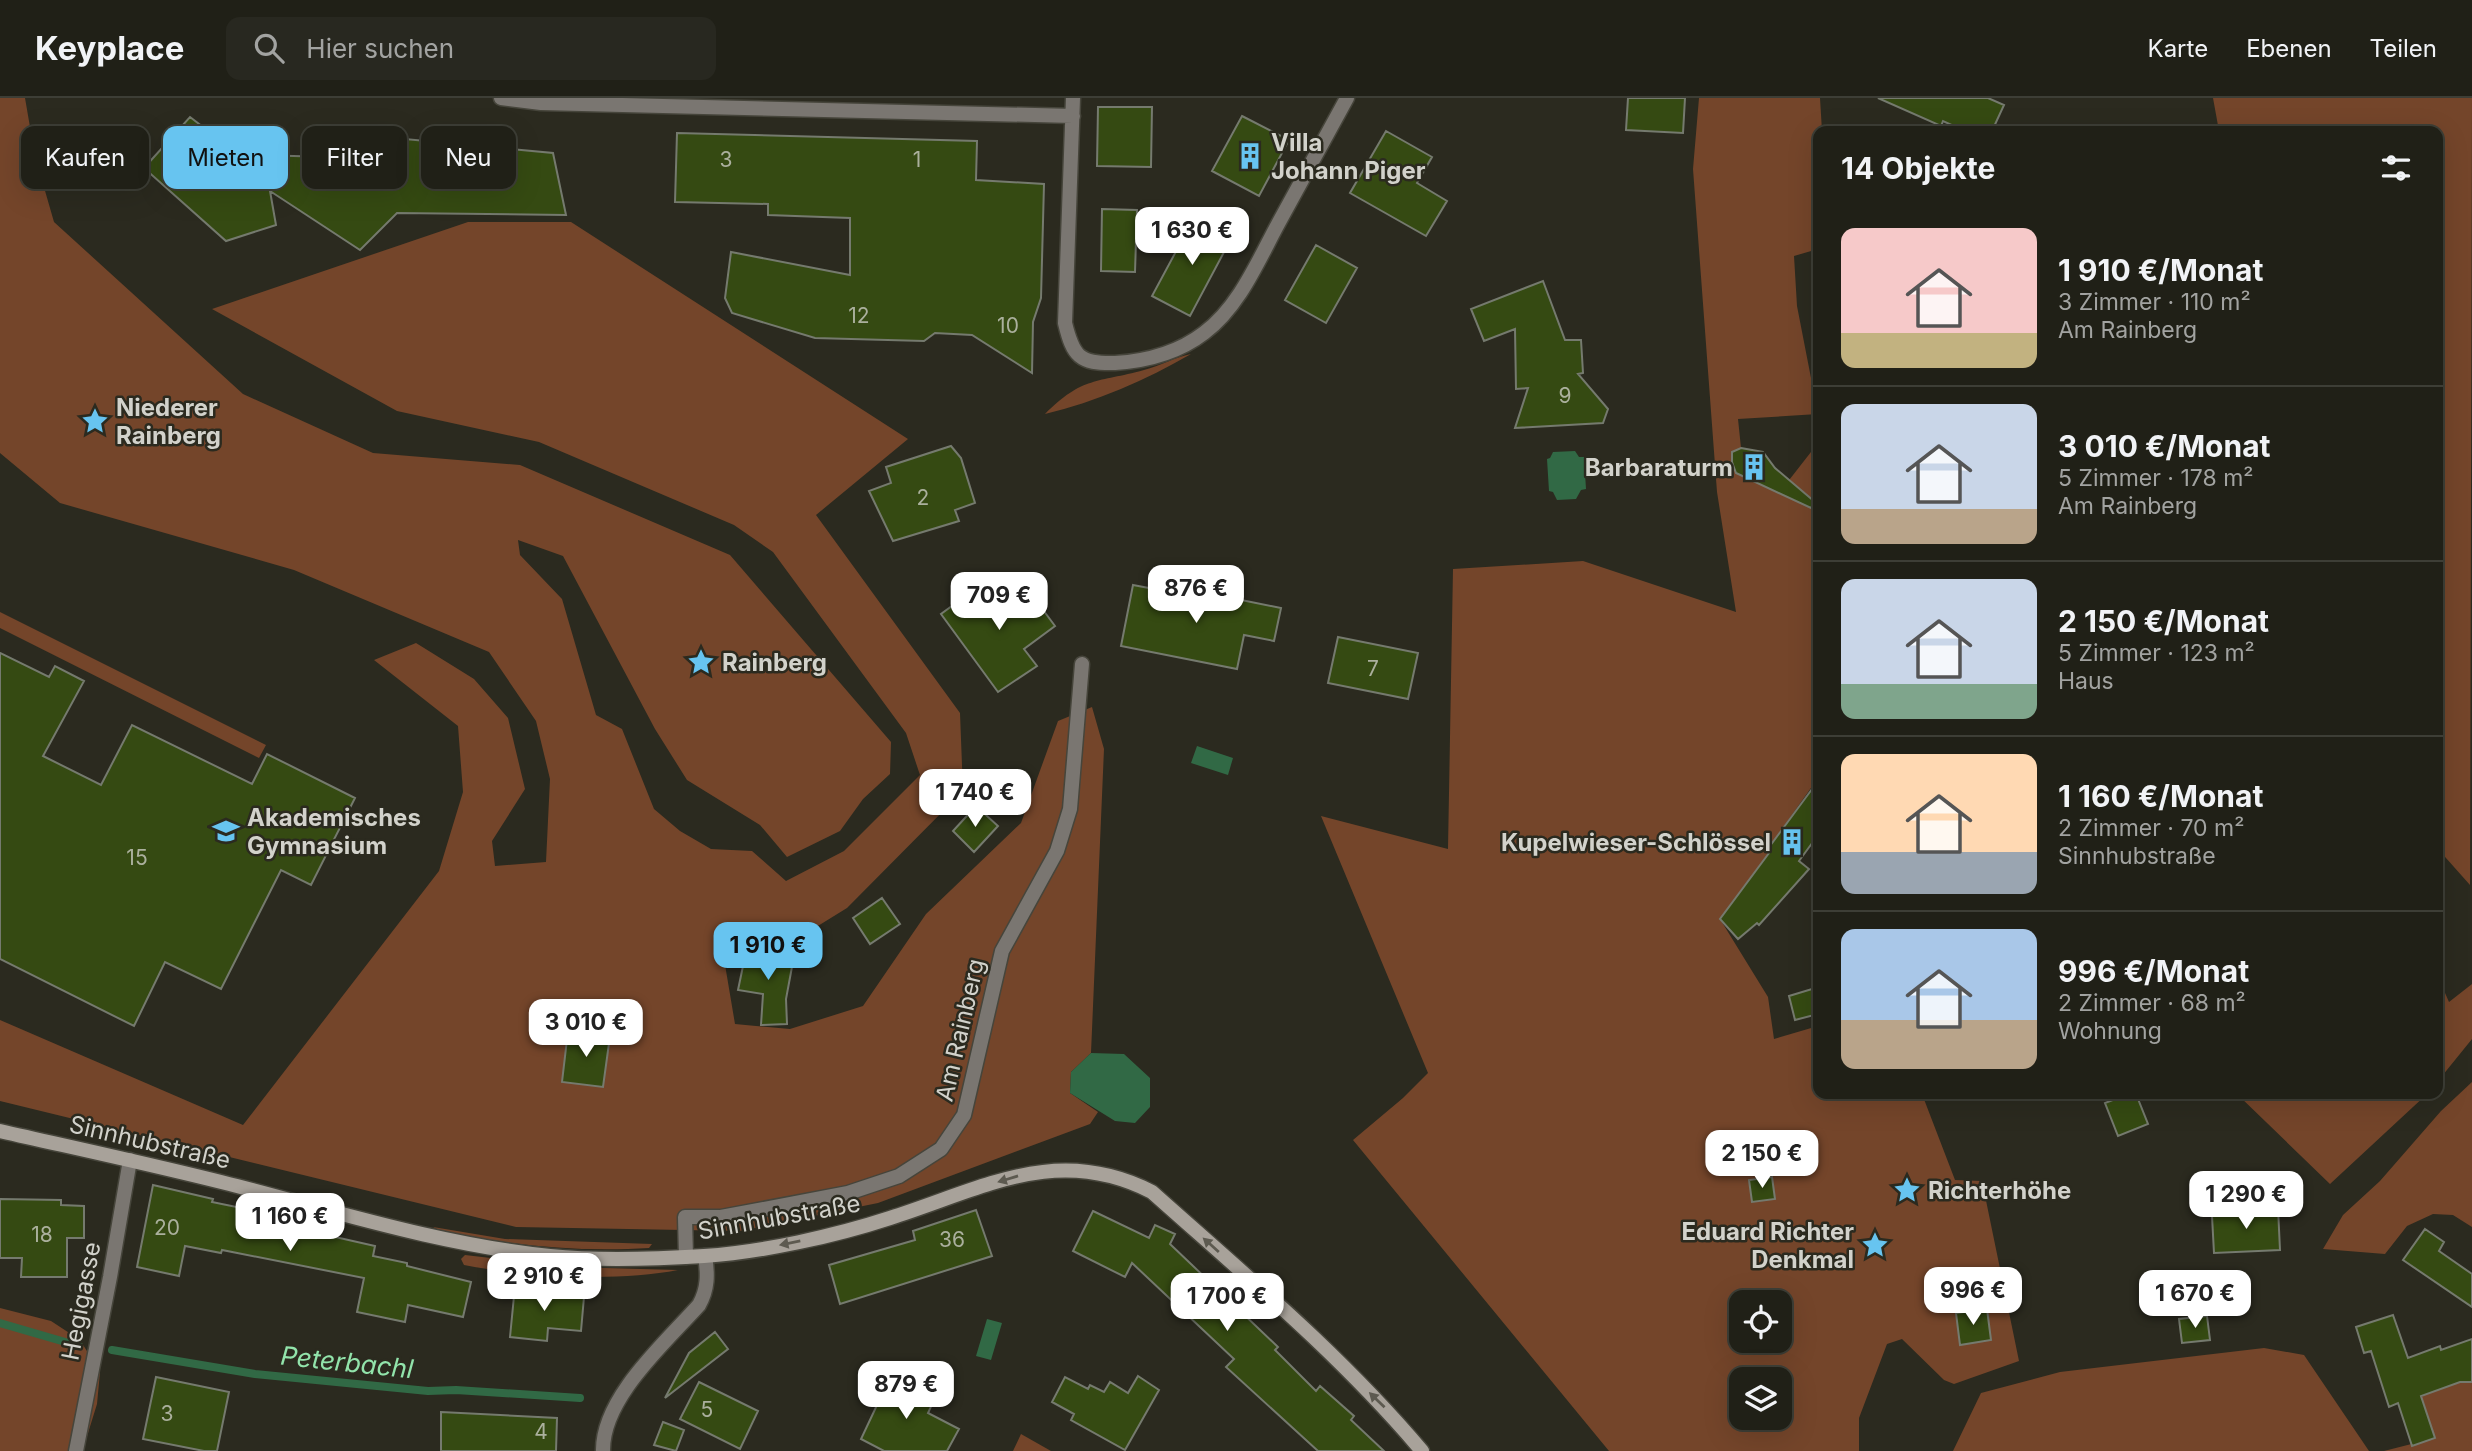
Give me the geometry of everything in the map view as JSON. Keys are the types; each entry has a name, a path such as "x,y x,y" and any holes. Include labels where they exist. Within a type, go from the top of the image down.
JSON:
{"street":[{"path":"501,98 541,103 1073,116"},
{"path":"1073,98 1065,323 1070,344 1077,355 1087,362 1133,361 1156,357 1204,333 1221,317 1245,285 1347,98"},
{"name":"Am Rainberg","path":"686,1257 685,1217 721,1217 835,1196 899,1176 941,1149 964,1115 1002,951 1057,850 1070,809 1082,664"},
{"name":"Sinnhubstraße","path":"0,1130 130,1160 423,1235 552,1256 600,1258 686,1257 740,1252 836,1233 888,1219 1023,1174 1069,1169 1111,1175 1129,1180 1152,1192 1297,1322 1389,1412 1422,1451"},
{"name":"Hegigasse","path":"76,1451 130,1160"},
{"path":"603,1451 607,1424 623,1390 699,1305 705,1294 705,1256"}],"shaded area":[{"name":"Rainberg","path":"0,98 25,98 30,126 21,126 21,189 44,189 54,222 243,394 373,453 520,465 730,555 891,742 890,774 863,799 840,831 787,857 760,825 687,780 655,729 563,556 518,540 520,555 562,599 596,715 622,729 654,809 680,831 711,849 752,851 786,881 844,851 920,775 906,733 773,552 734,525 539,442 397,411 212,309 468,222 571,222 908,439 816,515 960,713 963,791 847,908 800,937 720,935 735,1024 790,1029 863,1006 926,914 1021,823 1058,721 1092,707 1104,749 1091,1053 1071,1072 1070,1093 1098,1112 1090,1124 878,1203 740,1231 516,1227 0,1101 0,1020 243,1125 439,871 463,792 458,726 374,660 416,643 474,679 508,718 525,789 492,841 495,866 546,862 550,779 536,721 489,652 294,570 60,503 0,453"},
{"path":"1699,98 1820,98 1822,126 1813,126 1813,250 1794,256 1797,306 1813,388 1813,414 1738,419 1741,448 1732,455 1736,473 1779,493 1813,449 1813,785 1767,850 1769,853 1720,919 1768,997 1774,1039 1813,1027 1813,1099 1924,1099 1955,1180 1982,1181 2019,1361 1954,1384 1944,1380 1902,1339 1887,1344 1859,1418 1859,1451 1609,1451 1353,1140 1428,1073 1321,816 1448,849 1453,569 1583,561 1736,612 1717,492 1693,169"},
{"path":"2213,98 2472,98 2470,885 2443,855 2443,126 2218,126"},
{"path":"1191,354 1120,389 1045,414 1081,387"},
{"path":"1575,451 1579,457 1584,457 1586,489 1581,490 1576,499 1557,500 1553,492 1549,491 1547,459 1553,452"},
{"path":"0,612 266,745 259,758 0,628"},
{"path":"1197,746 1233,758 1228,775 1191,763"},
{"path":"2472,984 2472,1039 2443,1075 2443,988 2449,1002"},
{"path":"1091,1053 1124,1054 1150,1078 1150,1107 1135,1123 1115,1121 1070,1093 1071,1072"},
{"path":"2472,1082 2472,1227 2453,1215 2433,1214 2407,1226 2385,1254 2323,1249 2343,1215 2380,1181 2441,1111"},
{"path":"2242,1099 2422,1099 2330,1184"},
{"path":"433,1227 505,1239 652,1244 649,1248 626,1249 556,1247 486,1239"},
{"path":"465,1255 567,1267 678,1270 628,1276 542,1275 464,1265 461,1259"},
{"path":"0,1308 51,1321 80,1340 100,1372 97,1404 84,1446 78,1451 0,1451"},
{"path":"987,1319 1002,1323 991,1360 976,1356"},
{"path":"2264,1348 2304,1355 2369,1451 1953,1451 1981,1393 2060,1372"},
{"path":"2460,1382 2472,1382 2472,1451 2384,1451 2435,1438 2421,1396"},
{"path":"1021,1434 1051,1451 1013,1451"}],"building":[{"path":"1628,98 1685,98 1683,133 1626,130"},
{"path":"1878,98 1988,98 2004,105 1994,126 1954,126 1943,121 1941,126"},
{"path":"1098,107 1152,107 1151,167 1097,166"},
{"name":"Villa Johann Piger","path":"1242,116 1289,140 1259,196 1212,171"},
{"path":"190,117 202,126 182,126"},
{"path":"1386,131 1432,157 1417,183 1447,201 1426,236 1350,193"},
{"path":"677,133 977,141 976,180 1044,184 1041,298 1033,322 1032,373 972,335 935,333 924,341 815,338 732,313 725,298 731,252 850,275 850,218 768,215 768,204 675,202"},
{"path":"407,139 421,140 421,189 516,189 516,149 553,153 566,215 397,213 360,250 270,191 276,225 226,241 168,189 288,189 288,156 302,156 302,189 407,189"},
{"path":"163,147 163,185 149,172 149,162"},
{"path":"1102,209 1137,210 1135,272 1101,271"},
{"path":"1194,218 1232,237 1190,316 1152,296"},
{"path":"1316,245 1357,268 1326,323 1285,300"},
{"path":"1543,281 1565,340 1581,340 1583,373 1578,374 1608,409 1603,423 1515,428 1528,388 1516,389 1515,329 1484,341 1471,309"},
{"path":"951,446 961,458 975,503 955,510 959,521 893,541 869,491 891,483 886,467"},
{"name":"Barbaraturm","path":"1741,448 1763,452 1775,468 1813,500 1811,508 1736,473 1732,452"},
{"path":"1023,583 1055,626 1024,649 1037,666 998,692 941,614 982,584 996,603"},
{"path":"1133,585 1186,595 1187,589 1281,608 1274,641 1244,635 1237,669 1121,646"},
{"path":"1338,637 1418,653 1408,699 1328,683"},
{"path":"0,653 49,677 55,666 84,681 43,756 101,785 132,725 252,784 267,754 355,798 311,885 281,870 221,989 165,962 134,1026 0,959"},
{"path":"1813,788 1813,842 1799,861 1809,869 1759,925 1757,923 1738,939 1720,919 1769,853 1767,850"},
{"path":"976,806 998,826 974,852 953,831"},
{"path":"882,898 900,924 870,944 853,918"},
{"path":"747,947 794,956 786,999 787,1024 761,1025 763,994 738,990"},
{"path":"1812,989 1813,1015 1795,1020 1789,996"},
{"path":"568,1031 610,1036 603,1087 562,1082"},
{"path":"2115,1099 2138,1099 2148,1124 2118,1136 2105,1103"},
{"path":"1772,1177 1775,1199 1752,1202 1749,1180"},
{"path":"153,1185 213,1199 212,1202 271,1214 269,1222 375,1246 373,1256 471,1282 463,1317 408,1305 405,1322 357,1312 364,1278 222,1250 221,1253 185,1246 179,1276 137,1267"},
{"path":"0,1199 61,1200 61,1205 84,1206 84,1238 67,1238 67,1277 21,1277 22,1258 0,1258"},
{"path":"2278,1208 2280,1250 2214,1253 2212,1216 2218,1215 2218,1211"},
{"path":"976,1210 992,1256 840,1304 829,1265 915,1240 913,1231"},
{"path":"1093,1211 1149,1238 1155,1225 1175,1234 1170,1244 1278,1347 1275,1350 1316,1391 1320,1386 1354,1416 1351,1420 1384,1451 1318,1451 1226,1367 1234,1359 1132,1263 1125,1277 1073,1251"},
{"path":"2425,1229 2444,1242 2439,1251 2472,1274 2472,1307 2403,1260"},
{"path":"515,1286 553,1289 552,1294 584,1297 581,1331 548,1328 547,1341 510,1337"},
{"path":"1987,1309 1991,1340 1960,1345 1956,1313"},
{"path":"2393,1315 2408,1358 2440,1346 2441,1350 2472,1339 2472,1382 2460,1382 2421,1396 2435,1438 2412,1446 2398,1403 2389,1407 2371,1351 2364,1353 2356,1327"},
{"path":"2207,1316 2210,1340 2182,1343 2179,1319"},
{"path":"715,1332 728,1349 665,1398 689,1353"},
{"path":"884,1374 934,1400 928,1413 959,1429 947,1451 884,1451 861,1439 878,1403 870,1400"},
{"path":"1138,1376 1159,1390 1125,1450 1071,1420 1074,1414 1052,1402 1065,1377 1088,1389 1090,1385 1104,1392 1110,1382 1128,1393"},
{"path":"156,1377 229,1392 217,1451 143,1439"},
{"path":"699,1382 758,1411 740,1449 680,1419"},
{"path":"441,1412 557,1418 556,1451 441,1451"},
{"path":"663,1422 684,1430 676,1451 654,1445"}],"waterway":[{"name":"Peterbachl","path":"0,1323 79,1346"},
{"name":"Peterbachl","path":"112,1350 255,1374 428,1391 456,1390 580,1398"}],"place":[{"name":"Villa Johann Piger","path":"1250,156"},
{"name":"Niederer Rainberg","path":"95,421"},
{"name":"Barbaraturm","path":"1754,467"},
{"name":"Rainberg","path":"701,662"},
{"name":"Akademisches Gymnasium","path":"226,831"},
{"name":"Kupelwieser-Schlössel","path":"1792,842"},
{"name":"Richterhöhe","path":"1907,1190"},
{"name":"Eduard Richter Denkmal","path":"1875,1245"}]}
